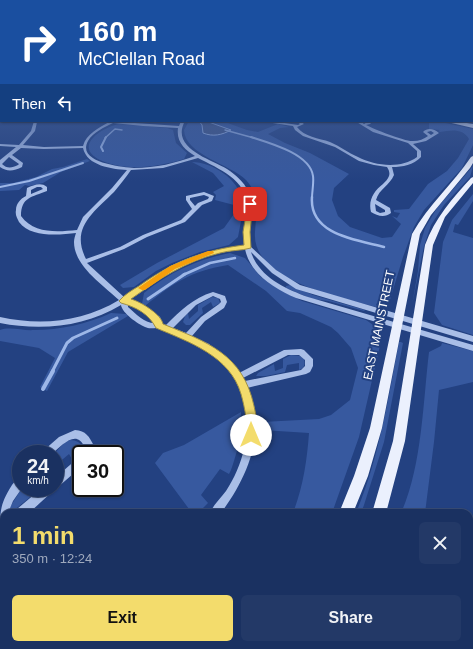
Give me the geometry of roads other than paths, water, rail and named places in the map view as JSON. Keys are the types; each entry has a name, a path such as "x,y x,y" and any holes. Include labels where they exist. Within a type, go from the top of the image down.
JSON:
{"main road":[{"path":"451,122 473,126"},
{"name":"EAST MAINSTREET","path":"348,509 361,476 371,445 412,251 419,229 430,210 464,172 473,158"},
{"path":"380,509 395,459 427,254 433,233 445,212 473,178"}],"street":[{"path":"10,155 21,164 20,166 11,169 0,164 1,161 10,155 33,132 36,127 34,122"},
{"path":"84,147 90,136 108,122"},
{"path":"121,122 180,127"},
{"path":"182,122 179,133 182,142 199,156 234,176 247,192 250,204 247,232 249,255 256,267 268,278 283,289 310,301 398,321 473,348"},
{"path":"290,122 303,135 335,145 359,159 370,163 389,166 405,164 418,158 420,152 412,143"},
{"path":"295,126 302,124 299,122"},
{"path":"358,122 377,132 412,143 423,141 430,136"},
{"path":"363,125 370,122"},
{"path":"0,145 49,148 84,147"},
{"path":"84,147 88,155 96,161 112,166 130,169 165,166 199,156"},
{"path":"374,201 378,189 391,177 392,173 389,166"},
{"path":"130,169 114,189 89,213 79,231 78,247 84,262 91,272 124,301 134,303 158,319 163,327"},
{"path":"84,262 122,248 144,236 179,223 190,216 202,203 210,200 212,196 204,193 188,197 188,200 195,209"},
{"path":"28,195 21,202 17,211 18,218 25,225 42,231 79,231"},
{"path":"0,320 30,324 60,322 98,313 124,301 159,275 183,262 220,250 248,247"},
{"path":"163,327 200,300 213,294 223,298 224,302 222,306 207,315 186,337"},
{"path":"124,301 125,308 150,326 163,327 201,343 220,355 243,384 252,419 250,444 239,477 227,499 219,509"},
{"path":"416,327 473,339"},
{"path":"238,377 287,352 301,352 309,359 309,369 301,374 243,384"},
{"path":"56,445 65,437 76,434 85,437 89,445"},
{"path":"64,476 72,469"},
{"path":"4,509 12,494"},
{"path":"26,509 40,497"}],"waterway":[{"path":"106,137 115,129 122,130"},
{"path":"225,130 253,138"},
{"path":"103,151 101,147 106,137"},
{"path":"253,138 288,150 305,161 313,176 312,197"},
{"path":"0,187 29,181 83,163"},
{"path":"312,197 313,210 318,220 326,228 337,234 361,242 384,247"},
{"path":"185,274 210,263 235,258"},
{"path":"148,299 185,274"},
{"path":"52,372 67,343 73,338 117,318"},
{"path":"43,389 53,371"}]}
